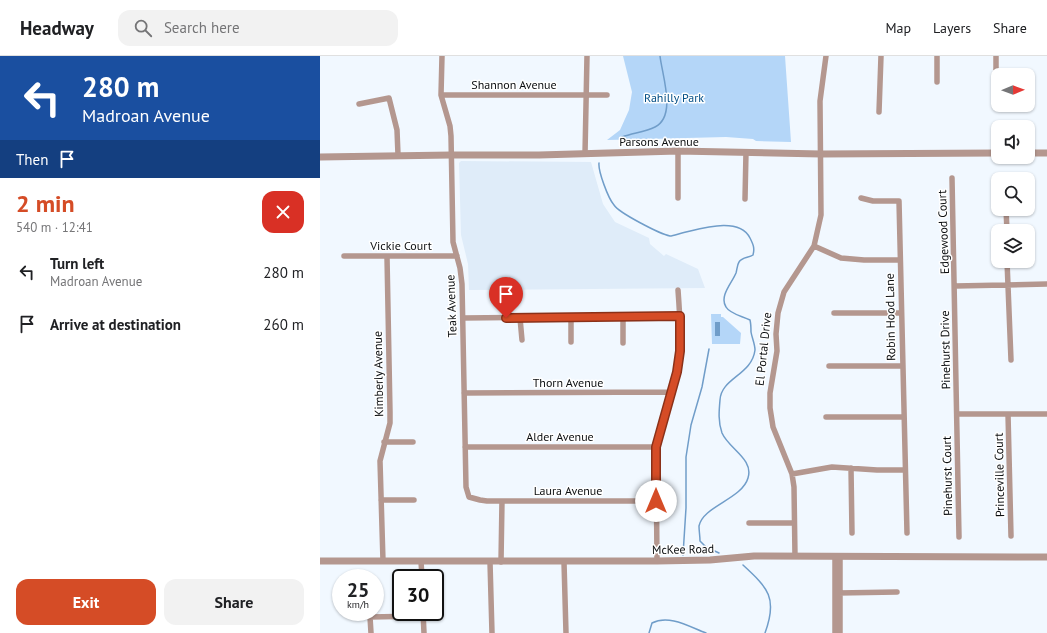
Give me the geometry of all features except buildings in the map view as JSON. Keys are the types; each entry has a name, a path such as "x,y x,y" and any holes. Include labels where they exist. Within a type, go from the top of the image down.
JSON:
{"street":[{"name":"Teak Avenue","path":"442,56 441,95 450,126 453,242 462,284 466,487 469,496 480,500"},
{"path":"585,154 587,56"},
{"name":"El Portal Drive","path":"795,556 794,494 792,474 773,427 770,408 770,393 777,351 776,334 778,313 784,292 814,246 821,215 820,101 826,56"},
{"path":"879,112 881,56"},
{"path":"936,56 937,82"},
{"path":"996,56 996,68"},
{"name":"Shannon Avenue","path":"441,95 607,95"},
{"path":"359,104 389,98 397,130 398,155"},
{"path":"678,151 678,198"},
{"name":"Parsons Avenue","path":"320,157 451,154 585,154 678,151 821,154 991,153"},
{"path":"745,199 746,152"},
{"path":"1035,153 1047,153"},
{"name":"Edgewood Court","path":"952,178 955,286"},
{"name":"Robin Hood Lane","path":"861,198 874,201 899,201 904,470 907,533"},
{"path":"814,246 841,258 864,260 900,260"},
{"name":"Vickie Court","path":"344,256 457,256"},
{"name":"Kimberly Avenue","path":"383,561 380,461 390,423 387,256"},
{"path":"1007,268 1011,360"},
{"path":"955,286 1047,284"},
{"name":"Pinehurst Drive","path":"955,286 957,414"},
{"path":"657,561 656,447 672,392 680,356 680,316 678,290"},
{"path":"834,313 902,313"},
{"path":"462,318 623,318 680,316"},
{"path":"520,318 522,340"},
{"path":"571,318 571,342"},
{"path":"623,318 623,343"},
{"path":"829,366 902,366"},
{"name":"Thorn Avenue","path":"464,393 672,392"},
{"path":"957,414 1047,414"},
{"name":"Pinehurst Court","path":"957,414 959,537"},
{"name":"Princeville Court","path":"1008,414 1011,536"},
{"path":"826,417 903,417"},
{"path":"384,442 413,442"},
{"name":"Alder Avenue","path":"465,447 656,447"},
{"path":"792,474 832,467 904,470"},
{"path":"851,468 852,534"},
{"path":"381,500 414,500"},
{"name":"Laura Avenue","path":"480,500 656,501"},
{"path":"501,562 502,501"},
{"path":"749,523 794,523"},
{"name":"McKee Road","path":"320,561 657,561 710,560 754,556 1047,557"},
{"path":"835,633 837,556"},
{"path":"421,562 421,569"},
{"path":"490,562 492,633"},
{"path":"564,562 566,633"},
{"path":"837,593 897,592"},
{"path":"837,593 840,633"},
{"path":"371,633 370,617 392,616"},
{"path":"423,621 424,633"}],"shaded area":[{"path":"461,161 591,162 603,204 615,222 649,238 650,244 664,256 666,254 698,269 705,288 469,290 468,264 461,235 459,163"},
{"path":"715,322 720,322 720,336 715,336"}],"green space":[{"name":"Rahilly Park","path":"623,56 785,56 791,142 756,141 753,139 726,137 607,140 620,130 629,110 632,92"},
{"path":"711,314 721,314 721,317 723,317 741,333 740,344 712,344"}],"waterway":[{"path":"622,137 647,130 662,122 667,105 660,56"},
{"path":"599,163 606,191 614,205 617,209 640,223 670,236 709,227 737,227 745,231 753,244 753,255 742,259 739,262 736,273 724,298 724,303 728,309 733,313 750,320 755,350 753,358 748,365 725,386 720,400 719,412 722,433 725,439 744,460 749,471 748,478 738,492 708,513 702,519 699,526 700,541 706,547 719,553"},
{"path":"683,555 686,508 686,457 691,425 702,387 709,349"},
{"path":"743,565 759,580 768,594 771,611 765,633"},
{"path":"649,633 652,623 665,620 679,622 706,633"}],"route":[{"path":"506,318 623,318 680,316 680,351 677,372 656,447 656,501"}]}
